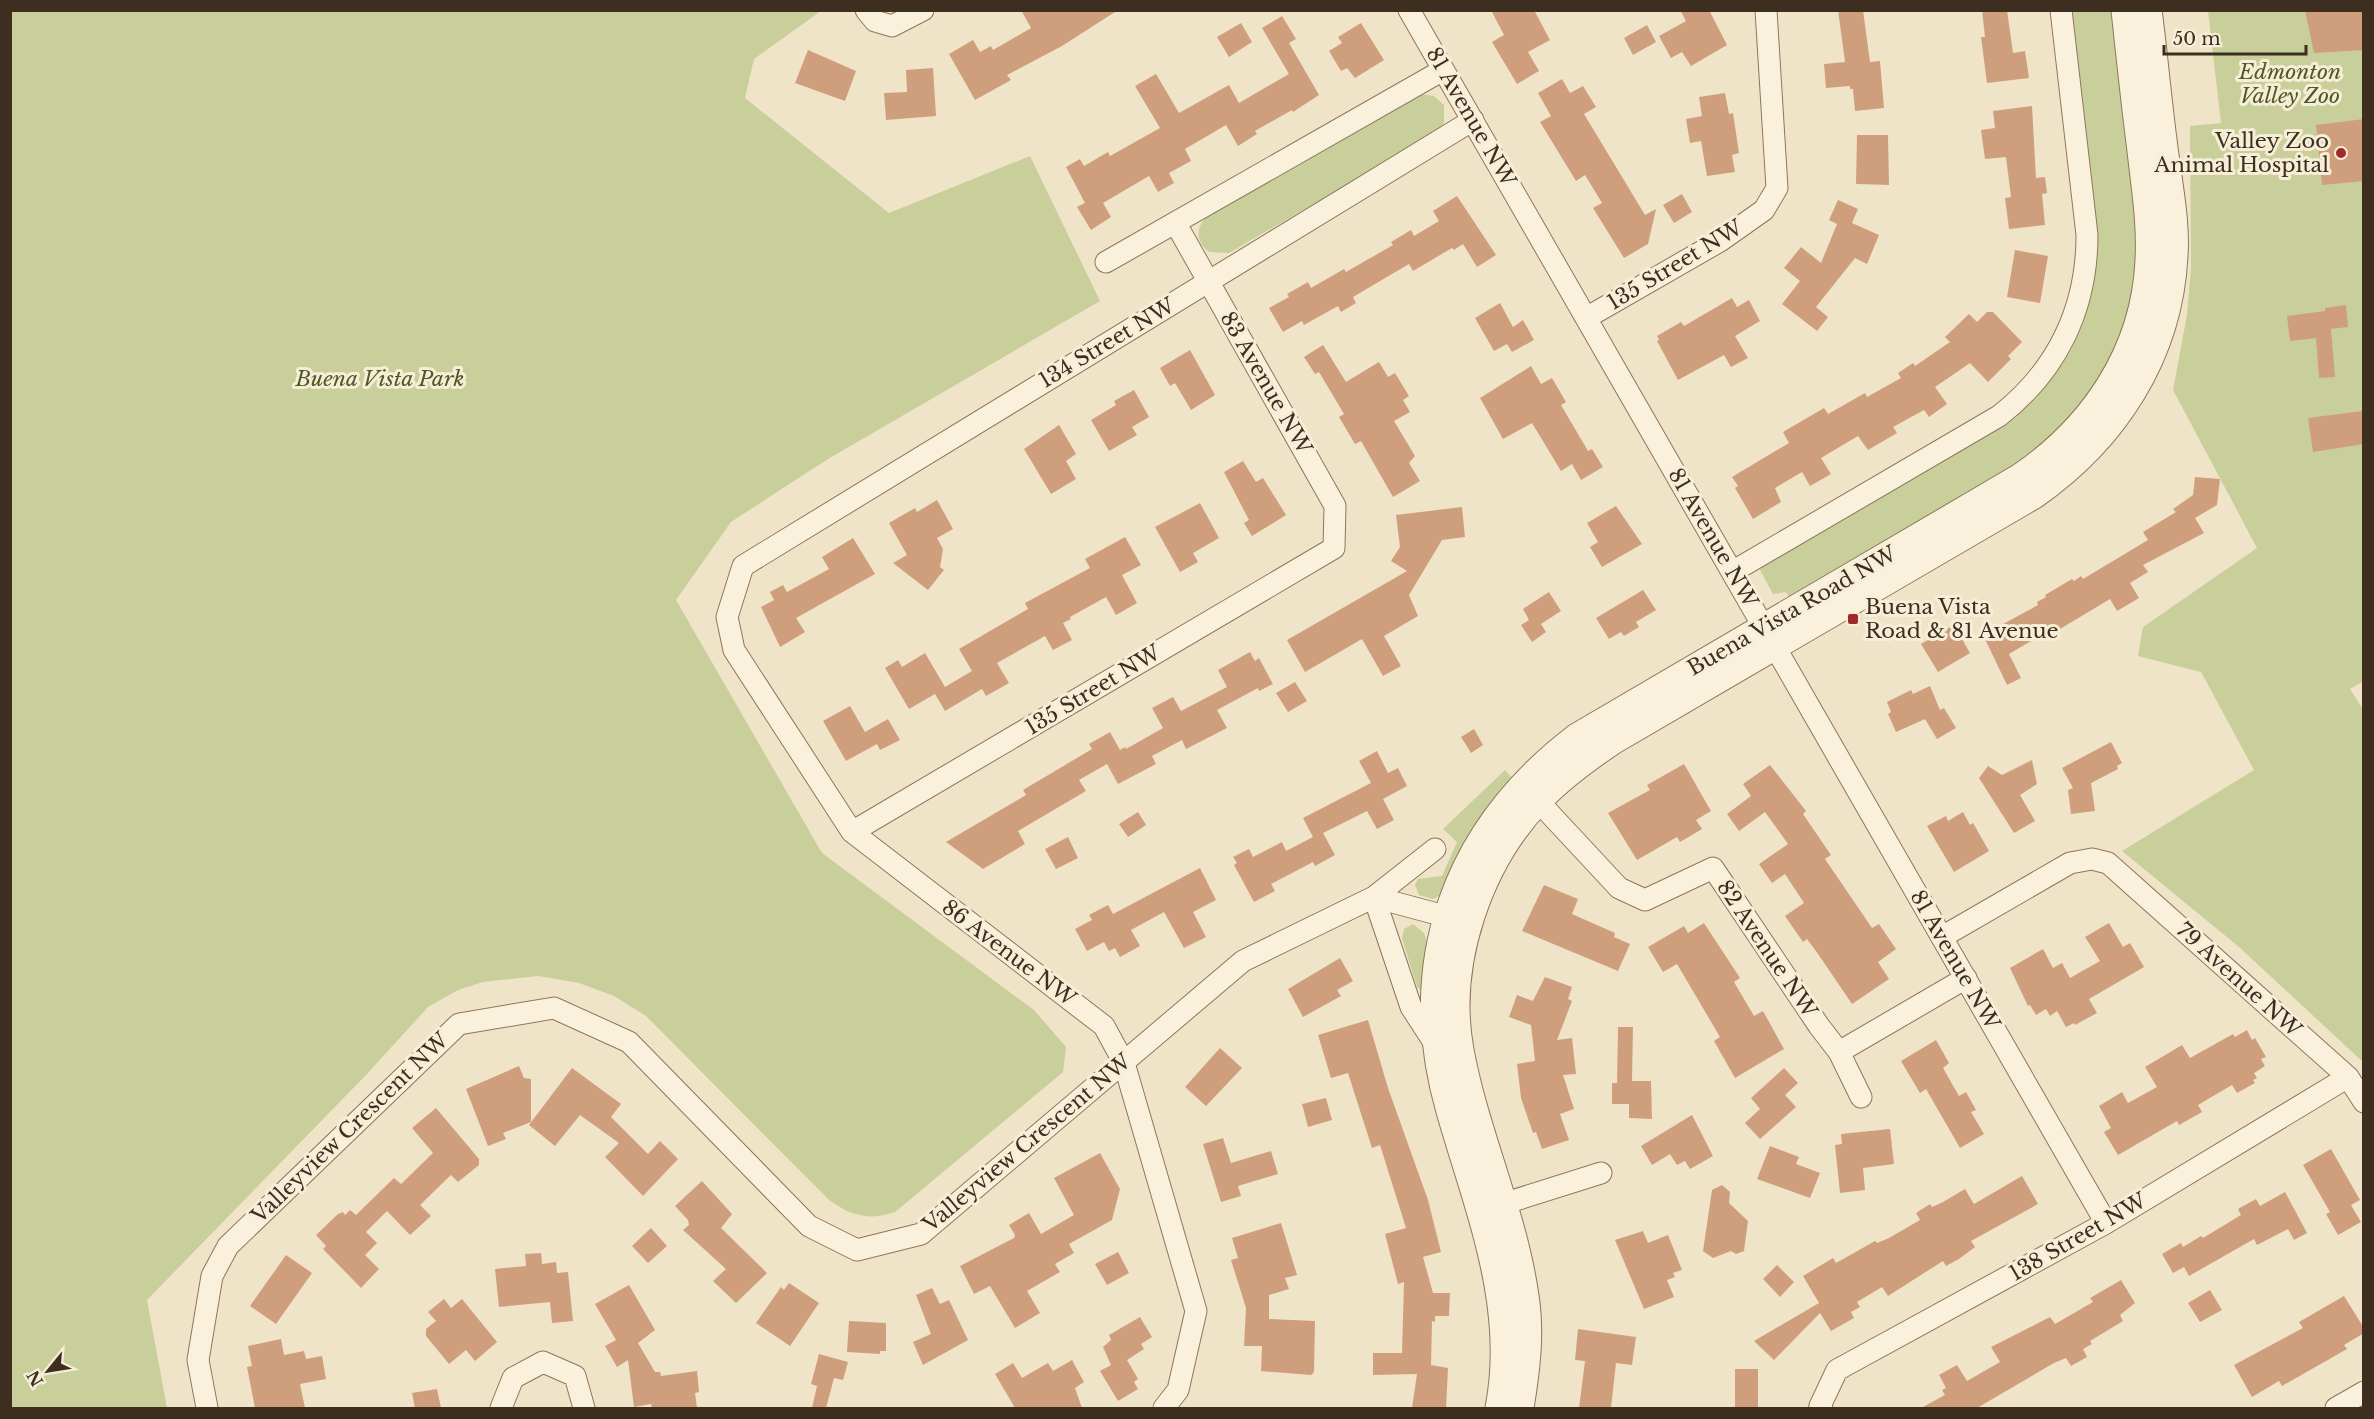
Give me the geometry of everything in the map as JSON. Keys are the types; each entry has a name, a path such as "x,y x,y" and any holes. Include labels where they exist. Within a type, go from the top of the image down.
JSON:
{"street":[{"path":"866,10 875,21 892,26 923,10"},
{"name":"81 Avenue NW","path":"1409,10 2106,1222"},
{"name":"135 Street NW","path":"1586,318 1720,241 1764,210 1777,188 1766,10"},
{"path":"1732,572 1999,416 2030,389 2058,353 2078,308 2084,284 2087,252 2061,10"},
{"name":"Buena Vista Road NW","path":"1520,1408 1528,1359 1525,1296 1492,1208 1449,1109 1435,1044 1435,971 1458,920 1478,897 1499,854 1538,801 1571,770 1769,637 2040,464 2079,429 2109,388 2125,357 2141,315 2149,261 2147,207 2125,10"},
{"name":"Buena Vista Road NW","path":"1499,1408 1505,1355 1504,1316 1494,1259 1492,1208 1459,1048 1458,920 1465,867 1486,830 1509,798 1545,762 1577,737 1605,720 1769,637 2057,478 2098,440 2132,395 2150,360 2165,314 2174,256 2172,198 2148,10"},
{"path":"1106,262 1443,70"},
{"name":"134 Street NW","path":"742,566 1473,120"},
{"name":"83 Avenue NW","path":"1176,224 1335,506 1334,548"},
{"name":"135 Street NW","path":"852,832 1334,548"},
{"name":"86 Avenue NW","path":"742,566 727,617 734,650 852,832 1104,1026 1124,1063 1196,1311 1178,1390 1164,1408"},
{"name":"82 Avenue NW","path":"1538,801 1618,888 1645,900 1713,868 1819,1026 1839,1052 1861,1097"},
{"name":"Valleyview Crescent NW","path":"207,1408 198,1360 213,1276 228,1246 459,1024 554,1008 629,1042 809,1226 857,1250 921,1234 1243,961 1374,897 1435,849"},
{"name":"79 Avenue NW","path":"1942,937 2070,863 2092,859 2108,863 2348,1077 2364,1102"},
{"path":"1374,897 1458,920"},
{"path":"1374,897 1411,1007 1435,1044"},
{"path":"1839,1052 1966,978"},
{"name":"138 Street NW","path":"1821,1407 1837,1370 2106,1222 2348,1077"},
{"path":"1492,1208 1601,1173"},
{"path":"501,1408 513,1378 543,1362 575,1376 584,1408"},
{"path":"2336,1408 2364,1392"}],"green space":[{"name":"Buena Vista Park","path":"11,10 821,11 754,59 745,98 889,213 1030,156 1100,301 828,459 731,522 676,600 822,853 1034,1010 1066,1047 1063,1072 895,1212 877,1216 861,1215 845,1210 829,1200 646,1016 614,996 579,983 538,976 483,982 458,990 428,1007 367,1074 147,1300 167,1408 11,1408"},
{"path":"2070,11 2114,11 2139,230 2134,298 2115,355 2076,415 2029,459 1791,600 1786,592 1773,594 1760,570 1764,565 2014,419 2053,377 2068,356 2087,310 2095,258 2095,228"},
{"name":"Edmonton Valley Zoo","path":"2208,11 2363,11 2364,681 2350,689 2364,711 2363,1062 2239,947 2122,851 2254,770 2201,672 2138,656 2143,627 2257,548 2173,390 2187,315 2191,267 2190,126 2221,123"},
{"path":"1421,94 1434,96 1444,105 1444,123 1437,132 1229,253 1209,252 1199,240 1200,226 1206,217"},
{"path":"1505,770 1513,779 1441,895 1433,899 1419,895 1415,885 1418,879 1442,876 1457,842 1443,829"},
{"path":"1413,924 1424,933 1429,948 1421,990 1417,987 1402,938 1404,929"}],"building":[{"path":"1021,10 1118,10 1062,46 1007,75 1011,80 975,100 949,54 973,40 980,52 991,46 993,50 1031,28"},
{"path":"1491,10 1534,10 1550,40 1528,52 1539,71 1517,84 1492,42 1504,35"},
{"path":"1680,10 1709,10 1727,45 1691,66 1682,52 1671,58 1659,36 1686,21"},
{"path":"1838,10 1863,10 1870,62 1880,61 1884,108 1855,111 1853,89 1850,89 1850,86 1826,88 1824,64 1845,62"},
{"path":"1982,10 2007,10 2013,53 2025,51 2029,78 1987,83 1981,37 1985,37"},
{"path":"2305,10 2364,11 2364,50 2314,53"},
{"path":"1282,16 1296,39 1289,43 1319,95 1293,112 1292,110 1255,131 1257,134 1238,146 1226,125 1185,149 1191,161 1169,173 1174,183 1158,192 1149,176 1103,203 1111,217 1091,230 1077,207 1085,203 1066,167 1080,159 1084,166 1108,152 1110,156 1160,128 1135,86 1156,74 1179,113 1229,85 1239,103 1289,74 1262,28"},
{"path":"1241,23 1252,42 1229,57 1217,37"},
{"path":"1361,23 1384,60 1355,78 1347,68 1341,71 1329,51 1342,43 1338,37"},
{"path":"1647,25 1656,42 1633,55 1624,38"},
{"path":"808,50 856,71 845,101 795,83"},
{"path":"933,68 936,116 886,120 884,93 907,92 906,70"},
{"path":"1562,79 1570,93 1583,86 1596,107 1584,114 1645,215 1656,209 1648,244 1624,258 1593,208 1602,203 1585,175 1576,181 1540,122 1551,116 1538,93"},
{"path":"1725,93 1729,114 1733,113 1739,153 1732,155 1735,172 1707,176 1701,141 1690,143 1686,119 1702,116 1699,97"},
{"path":"2032,106 2036,178 2045,177 2047,193 2042,194 2045,225 2009,229 2005,198 2011,197 2006,157 1985,159 1981,130 1995,128 1993,111"},
{"name":"Valley Zoo Animal Hospital","path":"2364,119 2364,181 2322,185 2316,125"},
{"path":"1857,135 1888,135 1889,185 1856,184"},
{"path":"1682,194 1692,212 1674,223 1663,205"},
{"path":"1457,196 1496,255 1477,267 1463,244 1413,271 1409,264 1353,297 1356,303 1341,312 1338,306 1304,325 1302,321 1283,332 1269,308 1289,297 1287,294 1308,282 1311,288 1344,269 1346,272 1393,245 1391,242 1411,230 1414,236 1439,221 1433,211"},
{"path":"1838,200 1858,209 1852,223 1879,235 1867,264 1855,258 1816,307 1828,317 1817,331 1782,304 1800,281 1784,268 1801,247 1821,263 1837,224 1829,220"},
{"path":"2015,250 2048,256 2040,303 2007,297"},
{"path":"1732,298 1737,307 1749,300 1760,321 1735,336 1748,358 1731,367 1724,355 1678,380 1657,341 1659,340 1657,336 1681,322 1684,326"},
{"path":"1500,303 1513,327 1523,320 1534,340 1512,352 1507,344 1494,351 1475,318"},
{"path":"2346,305 2348,327 2331,329 2335,377 2319,378 2316,338 2290,341 2287,316 2325,311 2325,308"},
{"path":"1987,312 1993,312 2022,342 2008,356 2011,359 1988,382 1970,363 1935,387 1947,404 1929,417 1924,410 1893,427 1897,433 1868,450 1858,436 1821,458 1831,474 1810,486 1802,472 1775,488 1781,502 1753,519 1735,488 1738,486 1732,477 1789,443 1783,432 1824,408 1828,414 1865,393 1867,397 1901,378 1898,373 1913,363 1915,366 1950,342 1945,337 1969,314 1977,322"},
{"path":"1323,345 1346,382 1379,362 1388,377 1395,373 1409,396 1403,400 1410,412 1394,421 1415,456 1409,463 1420,481 1393,497 1361,441 1355,444 1339,417 1344,414 1319,372 1315,374 1304,357"},
{"path":"1190,350 1215,395 1191,410 1175,383 1170,386 1160,368"},
{"path":"1531,366 1541,384 1552,378 1566,402 1561,405 1588,451 1592,449 1603,467 1581,480 1572,464 1561,471 1532,423 1503,439 1480,398"},
{"path":"1134,390 1149,417 1132,427 1137,435 1109,451 1091,420 1116,405 1114,401"},
{"path":"2362,411 2364,444 2313,452 2308,418"},
{"path":"1059,425 1076,454 1066,461 1076,479 1051,494 1024,449"},
{"path":"1243,461 1256,482 1263,478 1286,515 1252,536 1244,523 1249,520 1224,472"},
{"path":"2195,477 2220,479 2217,505 2195,518 2204,533 2143,565 2148,572 2130,583 2139,598 2117,611 2110,599 2055,632 2053,628 2009,654 2021,678 2007,685 1983,635 2038,605 2037,602 2046,597 2045,595 2072,579 2074,581 2081,576 2083,579 2148,540 2143,532 2176,512 2173,509 2193,495"},
{"path":"937,500 953,529 937,538 943,549 940,567 944,570 928,590 893,563 907,555 889,523 915,508 917,512"},
{"path":"1200,503 1219,538 1193,553 1198,562 1180,572 1155,527"},
{"path":"1616,506 1642,544 1602,567 1590,547 1598,542 1587,523"},
{"path":"1462,507 1465,537 1442,540 1409,595 1418,616 1384,636 1401,666 1383,676 1362,639 1305,672 1287,640 1407,571 1391,561 1400,547 1396,515"},
{"path":"1125,537 1141,565 1122,575 1137,603 1116,615 1106,597 1070,617 1071,619 1063,623 1072,640 1053,650 1045,636 997,663 1009,683 986,696 982,689 945,711 935,694 909,709 885,668 898,660 902,667 925,653 945,687 972,671 959,649 1028,609 1025,603 1090,568 1085,559"},
{"path":"853,538 875,574 796,618 805,632 780,647 761,607 774,600 770,592 783,585 787,592 829,569 822,557"},
{"path":"1643,590 1656,610 1636,622 1639,627 1624,636 1621,632 1609,639 1596,618"},
{"path":"1549,592 1561,611 1541,624 1546,632 1532,642 1521,625 1529,620 1523,609"},
{"path":"1954,625 1970,653 1938,672 1921,644"},
{"path":"1250,652 1255,661 1259,658 1273,684 1259,691 1258,688 1217,710 1227,728 1186,749 1182,740 1152,756 1156,764 1118,784 1107,764 1079,780 1086,791 1018,831 1025,844 983,869 946,842 1026,795 1023,790 1092,749 1089,744 1110,732 1120,750 1125,747 1126,749 1163,728 1152,708 1173,697 1181,711 1227,687 1218,670"},
{"path":"1295,682 1307,701 1288,712 1276,693"},
{"path":"1930,686 1940,710 1944,708 1956,728 1937,739 1925,719 1896,732 1888,714 1891,712 1887,702 1911,690 1913,694"},
{"path":"850,706 865,732 888,719 900,740 880,750 877,744 846,761 823,721"},
{"path":"1474,729 1483,745 1471,753 1461,737"},
{"path":"2111,742 2122,763 2117,766 2118,769 2091,783 2095,811 2071,814 2068,790 2073,788 2062,768"},
{"path":"1377,751 1388,773 1398,768 1407,786 1383,799 1394,820 1377,829 1367,811 1323,833 1335,855 1315,866 1313,862 1271,884 1275,891 1254,902 1234,865 1237,863 1233,857 1249,849 1253,857 1282,842 1286,851 1313,837 1303,818 1371,783 1359,761"},
{"path":"2032,760 2037,784 2020,795 2035,821 2014,833 1979,778 1988,766 2002,775"},
{"path":"1684,764 1711,811 1696,820 1702,829 1680,842 1677,837 1637,860 1608,813 1650,790 1647,785"},
{"path":"1770,765 1806,811 1803,814 1831,855 1825,859 1872,928 1879,924 1896,949 1878,962 1889,979 1852,1004 1807,939 1803,942 1785,916 1804,903 1785,874 1772,883 1759,864 1788,844 1765,812 1739,831 1727,814 1751,796 1743,784"},
{"path":"1138,812 1146,825 1128,837 1119,824"},
{"path":"1963,812 1970,825 1973,823 1989,851 1954,872 1927,826 1946,816 1948,821"},
{"path":"1068,837 1078,858 1056,869 1045,849"},
{"path":"1200,868 1216,900 1193,912 1206,937 1184,948 1164,912 1131,930 1140,946 1120,957 1115,948 1109,951 1104,942 1087,951 1075,929 1092,920 1089,915 1108,905 1113,914"},
{"path":"1544,885 1578,899 1572,914 1615,933 1614,937 1630,944 1618,971 1522,931"},
{"path":"1704,923 1740,978 1734,982 1754,1016 1763,1011 1784,1049 1735,1078 1714,1041 1720,1037 1677,964 1663,972 1648,947 1684,926 1688,933"},
{"path":"2109,923 2123,947 2130,943 2144,967 2089,999 2097,1013 2075,1025 2074,1023 2066,1027 2057,1011 2050,1016 2046,1009 2036,1015 2030,1005 2028,1006 2010,968 2043,949 2053,968 2062,963 2070,978 2100,961 2085,937"},
{"path":"1340,958 1353,981 1337,990 1341,996 1303,1017 1288,989"},
{"path":"1545,977 1572,987 1568,999 1572,1001 1557,1040 1572,1038 1576,1074 1563,1075 1574,1109 1560,1114 1569,1140 1542,1149 1536,1132 1533,1133 1521,1098 1517,1064 1535,1061 1531,1025 1509,1017 1517,995 1533,1001"},
{"path":"1368,1020 1388,1088 1428,1200 1441,1252 1423,1257 1433,1293 1450,1293 1449,1316 1435,1316 1435,1322 1432,1321 1431,1365 1448,1368 1446,1408 1412,1408 1417,1374 1373,1375 1373,1353 1402,1353 1404,1282 1398,1284 1385,1234 1406,1228 1380,1145 1372,1148 1348,1073 1331,1078 1318,1035"},
{"path":"1618,1027 1633,1027 1632,1081 1651,1081 1652,1119 1629,1118 1629,1104 1612,1104 1612,1083 1617,1083"},
{"path":"2247,1030 2252,1040 2255,1038 2266,1057 2261,1059 2265,1066 2254,1073 2257,1078 2253,1080 2255,1083 2237,1093 2232,1085 2198,1105 2202,1112 2179,1125 2177,1121 2118,1155 2104,1132 2111,1128 2099,1106 2122,1092 2128,1103 2157,1087 2145,1067 2182,1045 2190,1058 2233,1034 2235,1037"},
{"path":"1936,1040 1949,1063 1943,1068 1959,1096 1966,1092 1976,1110 1971,1112 1984,1134 1960,1148 1926,1089 1920,1093 1901,1061"},
{"path":"1220,1048 1242,1068 1206,1106 1185,1087"},
{"path":"519,1066 524,1078 531,1079 531,1122 503,1133 506,1139 488,1146 466,1089"},
{"path":"572,1068 621,1104 611,1117 648,1154 660,1141 678,1159 643,1196 605,1157 619,1143 580,1115 555,1146 529,1125"},
{"path":"1784,1068 1798,1083 1785,1095 1796,1107 1760,1139 1745,1123 1760,1109 1751,1098"},
{"path":"1326,1098 1332,1120 1308,1127 1302,1104"},
{"path":"436,1108 479,1159 479,1165 458,1182 451,1175 420,1205 431,1216 410,1235 387,1211 366,1232 377,1243 365,1255 379,1269 361,1288 323,1249 326,1246 316,1235 338,1214 343,1212 345,1215 350,1210 356,1215 394,1178 401,1184 433,1153 412,1128"},
{"path":"1692,1115 1713,1156 1690,1169 1685,1161 1677,1165 1670,1154 1652,1165 1641,1146"},
{"path":"1890,1129 1894,1164 1863,1168 1865,1190 1840,1193 1835,1145 1842,1144 1841,1134"},
{"path":"1223,1138 1231,1163 1271,1151 1278,1174 1238,1186 1241,1196 1221,1202 1203,1144"},
{"path":"1770,1146 1799,1157 1796,1164 1820,1173 1810,1198 1757,1179"},
{"path":"2331,1149 2360,1200 2351,1205 2361,1222 2338,1235 2326,1214 2330,1212 2303,1165"},
{"path":"1100,1153 1120,1189 1112,1220 1069,1244 1074,1253 1055,1264 1060,1272 1027,1291 1040,1313 1015,1328 990,1286 974,1294 960,1266 1014,1238 1015,1235 1009,1225 1029,1213 1041,1234 1074,1215 1054,1178"},
{"path":"2022,1176 2038,1204 1971,1241 1975,1247 1959,1259 1946,1266 1943,1261 1888,1296 1882,1287 1857,1302 1860,1307 1851,1312 1854,1318 1831,1331 1820,1313 1774,1360 1754,1341 1819,1303 1803,1276 1833,1258 1836,1263 1875,1241 1877,1243 1889,1238 1920,1220 1916,1213 1930,1204 1932,1207 1965,1189 1974,1204"},
{"path":"702,1181 732,1214 721,1228 767,1273 736,1303 713,1281 726,1269 683,1230 689,1225 688,1220 675,1206"},
{"path":"1722,1185 1730,1192 1729,1203 1748,1221 1744,1251 1736,1254 1731,1251 1713,1258 1703,1251 1712,1190"},
{"path":"2285,1192 2307,1233 2294,1240 2288,1229 2257,1245 2254,1239 2189,1276 2184,1267 2173,1273 2162,1254 2181,1243 2183,1247 2201,1236 2203,1238 2241,1215 2238,1209 2256,1199 2260,1206"},
{"path":"1281,1223 1297,1275 1285,1278 1289,1289 1269,1295 1269,1319 1315,1321 1314,1372 1311,1375 1261,1371 1262,1346 1244,1346 1246,1308 1231,1260 1238,1258 1232,1238"},
{"path":"651,1228 667,1246 648,1263 632,1246"},
{"path":"1643,1231 1648,1243 1668,1235 1682,1270 1673,1273 1675,1277 1667,1280 1674,1297 1644,1309 1615,1240"},
{"path":"1118,1252 1129,1273 1107,1285 1095,1264"},
{"path":"541,1253 542,1264 556,1262 557,1273 568,1272 573,1321 552,1323 550,1302 499,1307 495,1269 526,1266 525,1254"},
{"path":"286,1255 312,1273 276,1324 250,1306"},
{"path":"1777,1265 1794,1282 1780,1297 1763,1279"},
{"path":"2121,1280 2135,1303 2120,1315 2123,1321 2090,1341 2092,1344 2083,1349 2087,1357 2071,1366 2066,1358 2054,1363 1977,1408 1921,1408 1945,1395 1942,1390 1946,1388 1939,1375 1957,1365 1967,1381 2000,1362 1991,1347 2050,1317 2055,1324 2093,1302 2090,1298"},
{"path":"789,1283 819,1303 790,1346 756,1323 781,1287 784,1290"},
{"path":"629,1285 655,1330 638,1343 655,1372 660,1372 661,1376 697,1371 699,1392 695,1393 697,1408 652,1408 651,1404 634,1407 628,1360 617,1367 605,1346 616,1340 595,1304"},
{"path":"932,1288 940,1304 949,1300 968,1340 923,1365 913,1342 931,1334 916,1295"},
{"path":"2210,1290 2222,1310 2200,1322 2188,1303"},
{"path":"2344,1296 2364,1328 2364,1333 2344,1345 2347,1349 2282,1386 2279,1381 2252,1397 2234,1365 2303,1328 2299,1322"},
{"path":"444,1299 451,1308 462,1299 497,1342 475,1361 466,1350 449,1364 426,1336 426,1329 436,1321 428,1312"},
{"path":"1140,1317 1152,1337 1141,1344 1144,1349 1127,1360 1138,1379 1134,1382 1138,1389 1118,1401 1100,1371 1111,1365 1103,1347 1111,1340 1109,1335"},
{"path":"849,1321 886,1323 886,1351 880,1351 880,1354 847,1352"},
{"path":"1578,1329 1636,1337 1632,1365 1616,1363 1611,1408 1579,1408 1585,1361 1575,1360"},
{"path":"281,1339 284,1355 304,1351 306,1359 322,1356 326,1379 300,1384 305,1408 255,1408 247,1367 252,1366 248,1346"},
{"path":"819,1354 848,1362 843,1380 834,1378 826,1408 812,1408 817,1386 811,1384"},
{"path":"1072,1360 1084,1382 1075,1388 1082,1408 1015,1408 995,1374 1013,1363 1022,1378 1048,1363 1053,1371"},
{"path":"1735,1369 1758,1369 1758,1408 1735,1408"},
{"path":"437,1389 441,1408 415,1408 412,1393"}],"place":[{"name":"Valley Zoo Animal Hospital","path":"2341,153"},
{"name":"Buena Vista Road & 81 Avenue","path":"1853,619"}]}
